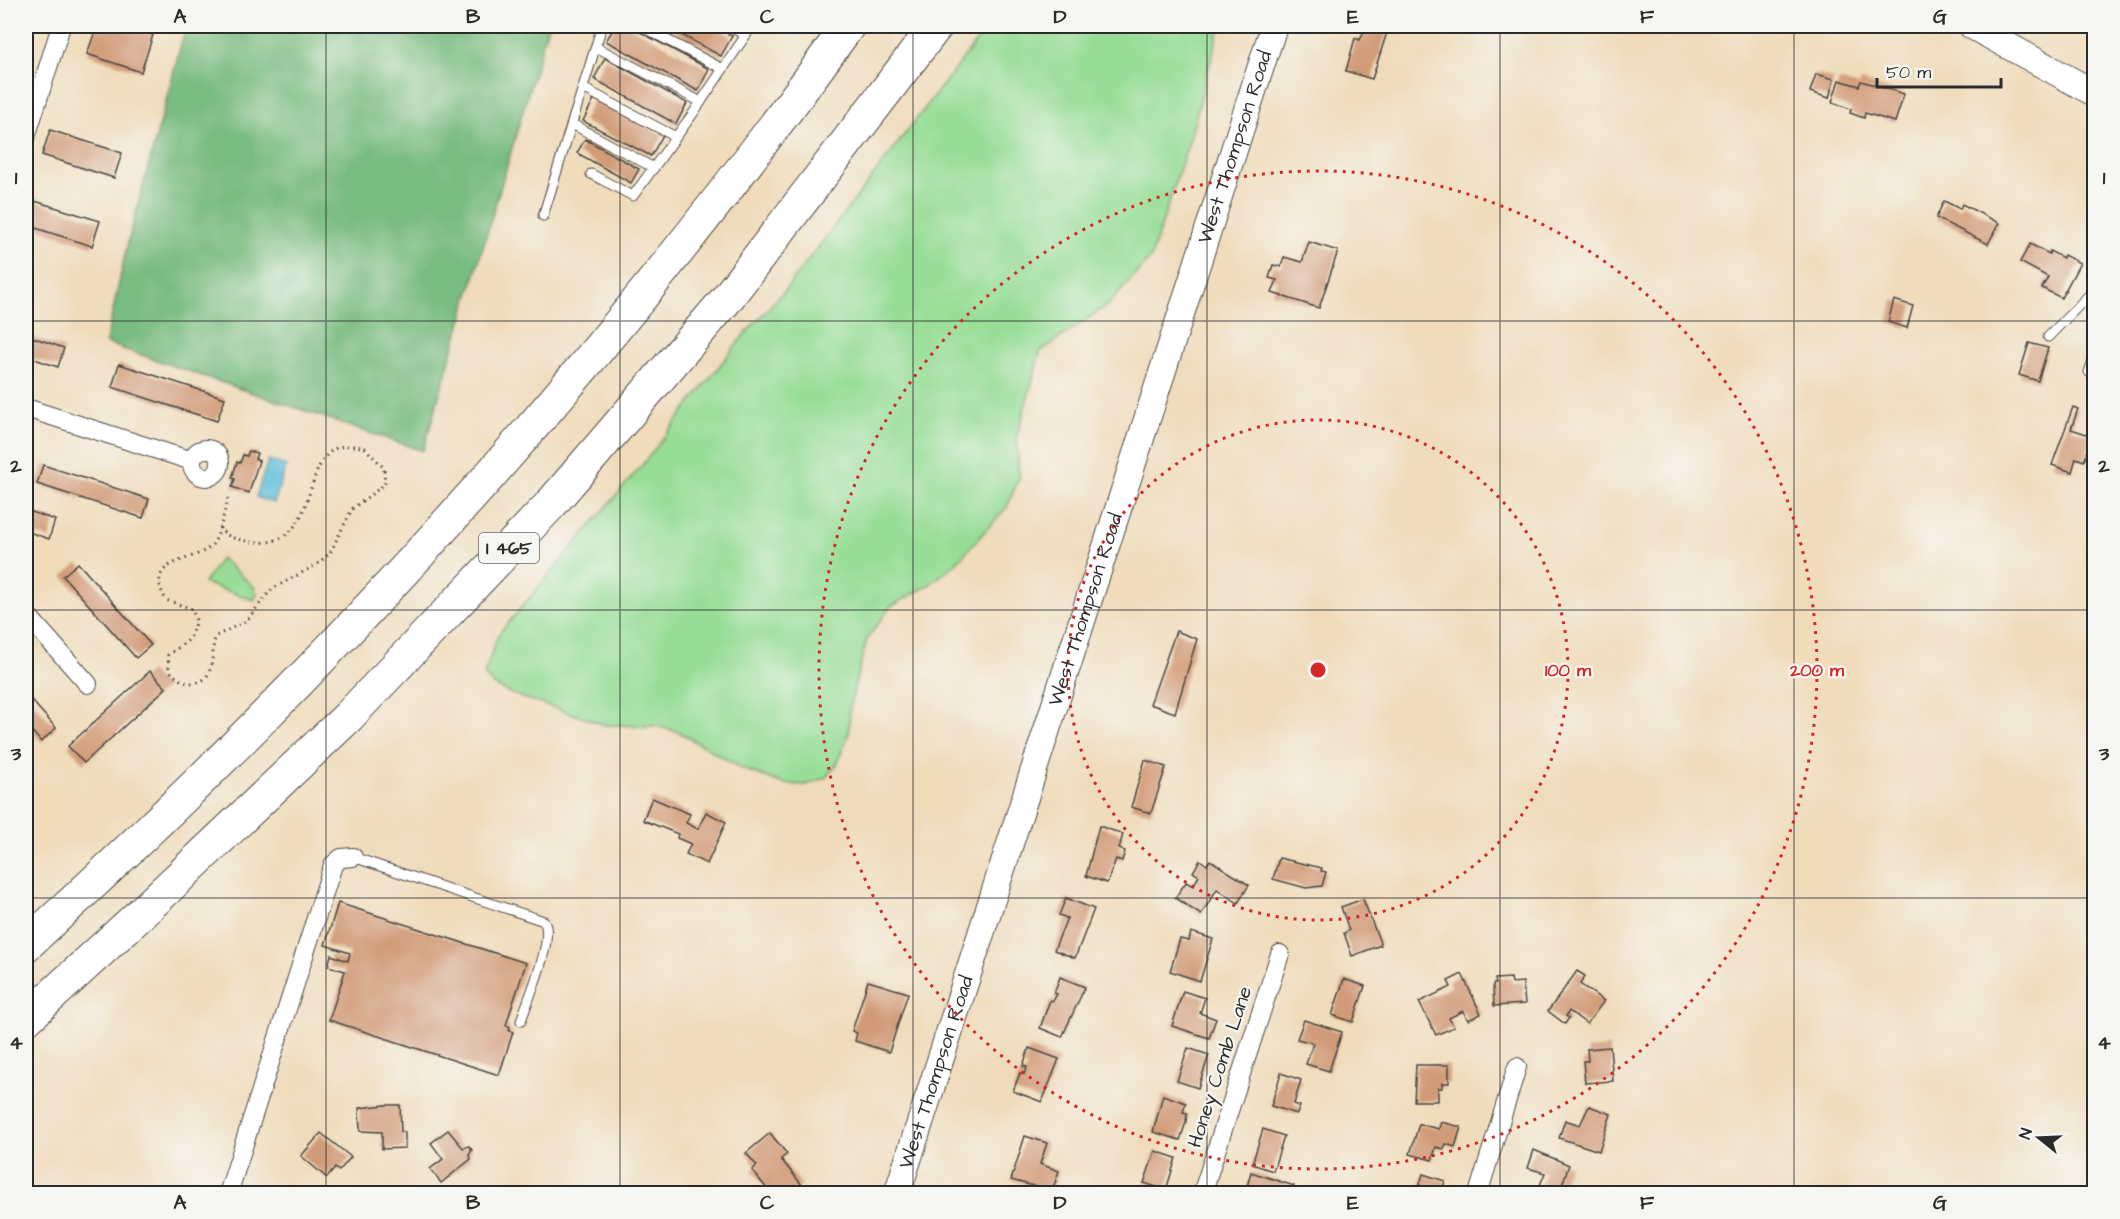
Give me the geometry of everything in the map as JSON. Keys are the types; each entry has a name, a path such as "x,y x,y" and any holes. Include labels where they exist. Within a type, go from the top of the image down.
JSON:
{"highway":[{"path":"26,945 97,880 239,742 444,528 639,301 762,145 848,26"},
{"name":"I 465","path":"26,1019 134,921 348,717 551,504 725,301 936,26"}],"main road":[{"name":"West Thompson Road","path":"897,1194 1274,26"},
{"path":"1972,26 2094,93"}],"street":[{"path":"26,137 61,26"},
{"path":"26,408 192,461"},
{"path":"26,614 88,684"},
{"path":"228,1194 333,865 341,858 353,857"},
{"name":"Honey Comb Lane","path":"1202,1194 1280,954"},
{"path":"1479,1194 1517,1068"}],"lane":[{"path":"543,216 603,26"},
{"path":"640,26 723,69"},
{"path":"729,26 746,35"},
{"path":"591,174 633,196 701,102 752,26"},
{"path":"596,47 701,102"},
{"path":"583,88 676,137"},
{"path":"572,124 654,168"},
{"path":"2048,337 2094,290"},
{"path":"2090,372 2094,358"},
{"path":"353,857 544,921 548,928 546,943 521,1020"}],"path":[{"path":"219,527 229,536 251,542 275,539 288,533 307,507 320,461 329,451 340,445 365,448 384,468 385,484 352,509 330,553 316,565 272,589 246,621 216,636 210,673 199,682 185,682 170,670 168,655 190,639 195,631 196,620 192,609 166,600 162,579 165,570 173,561 196,555 212,545 229,495"}],"green space":[{"path":"186,26 548,26 423,451 106,343 127,246"},
{"path":"988,26 1220,26 1191,135 1151,257 1109,304 1040,352 1017,437 1019,478 1007,507 955,564 929,585 890,607 867,639 850,704 849,733 836,766 825,778 806,785 784,784 743,769 679,732 657,726 606,725 512,694 495,686 484,675 498,635 643,464 743,336 786,289"},
{"path":"221,558 254,587 257,594 254,600 204,583"}],"water":[{"path":"268,460 286,466 274,503 256,497"}],"building":[{"path":"97,26 124,26 153,35 141,72 87,54"},
{"path":"615,26 629,26 709,69 698,91 606,41"},
{"path":"665,26 714,26 732,36 721,56"},
{"path":"1366,26 1389,26 1372,79 1346,71 1355,38 1360,40"},
{"path":"605,58 687,103 676,124 594,79"},
{"path":"1816,74 1834,79 1829,98 1810,92"},
{"path":"1839,80 1859,86 1861,81 1904,94 1895,122 1865,113 1864,118 1850,113 1851,109 1832,102"},
{"path":"594,99 663,135 651,156 583,121"},
{"path":"50,130 122,153 114,178 42,155"},
{"path":"585,139 639,169 631,183 577,153"},
{"path":"28,199 100,221 92,246 26,225"},
{"path":"1944,201 1960,209 1962,204 1999,223 1988,244 1936,218"},
{"path":"1309,242 1338,251 1319,308 1272,293 1277,280 1269,278 1273,265 1281,267 1284,257 1302,262"},
{"path":"2030,244 2049,254 2050,251 2063,258 2064,255 2080,263 2061,298 2042,288 2048,277 2020,262"},
{"path":"1894,300 1913,306 1907,328 1888,322"},
{"path":"26,335 64,348 58,367 26,356"},
{"path":"2029,343 2048,348 2038,381 2019,375"},
{"path":"119,364 225,398 217,421 112,387"},
{"path":"2073,407 2078,409 2071,429 2093,436 2084,461 2076,458 2072,472 2052,465"},
{"path":"249,451 257,453 255,459 259,461 249,493 232,487 235,479 232,478 237,462 240,463 243,455 247,456"},
{"path":"43,465 149,499 143,518 37,484"},
{"path":"26,510 55,520 49,539 26,531"},
{"path":"78,563 151,645 136,658 63,576"},
{"path":"1176,631 1197,639 1175,713 1150,704"},
{"path":"150,671 166,688 84,763 68,746"},
{"path":"26,694 56,728 41,742 26,724"},
{"path":"1145,760 1166,767 1151,813 1131,807"},
{"path":"652,798 690,814 686,823 698,829 706,812 726,822 707,864 686,854 691,844 677,838 678,834 643,820"},
{"path":"1099,826 1123,834 1119,849 1125,851 1122,861 1116,859 1107,883 1086,876"},
{"path":"1279,858 1322,868 1321,871 1326,872 1322,886 1306,888 1273,879"},
{"path":"1200,860 1207,865 1210,860 1249,885 1238,903 1217,889 1201,915 1175,898 1186,882 1193,886 1199,876 1193,872"},
{"path":"1066,898 1094,909 1075,958 1054,950 1067,918 1059,915"},
{"path":"1363,899 1381,945 1352,956 1344,933 1349,930 1341,907"},
{"path":"338,903 526,963 506,1025 510,1027 509,1031 513,1032 499,1075 329,1020 345,971 328,966 331,955 348,961 350,953 325,945"},
{"path":"1191,932 1213,939 1200,981 1170,971 1180,939 1189,941"},
{"path":"1577,971 1585,976 1580,984 1604,1001 1587,1024 1569,1011 1566,1016 1569,1018 1565,1024 1548,1011"},
{"path":"1462,974 1481,1014 1468,1020 1463,1011 1449,1018 1454,1027 1436,1035 1419,1002 1451,987 1448,981"},
{"path":"1060,977 1085,987 1062,1037 1040,1028 1050,1000 1053,1001 1057,994 1054,993"},
{"path":"1511,978 1512,983 1523,982 1525,1004 1494,1006 1493,984 1496,984 1495,979"},
{"path":"1344,979 1365,986 1353,1022 1332,1015"},
{"path":"868,981 908,993 889,1052 855,1041 857,1033 852,1031"},
{"path":"1183,991 1205,998 1200,1013 1216,1019 1209,1038 1172,1026"},
{"path":"1304,1020 1342,1032 1329,1071 1306,1064 1313,1043 1297,1039"},
{"path":"1610,1047 1613,1081 1585,1083 1583,1061 1588,1061 1587,1049"},
{"path":"1029,1048 1059,1059 1042,1102 1013,1091 1020,1073 1024,1074 1027,1067 1023,1066"},
{"path":"1188,1048 1209,1055 1198,1088 1177,1081"},
{"path":"1416,1065 1449,1065 1449,1083 1442,1083 1442,1088 1438,1088 1438,1101 1414,1101"},
{"path":"1281,1073 1301,1080 1294,1104 1300,1106 1297,1114 1271,1106"},
{"path":"1163,1095 1186,1103 1183,1112 1187,1113 1186,1122 1180,1140 1153,1132"},
{"path":"400,1105 401,1132 405,1132 405,1148 382,1149 382,1132 360,1131 359,1108"},
{"path":"1589,1106 1611,1114 1599,1151 1559,1138 1565,1120 1580,1125"},
{"path":"1441,1122 1461,1127 1455,1147 1446,1144 1444,1149 1436,1147 1432,1160 1410,1154 1419,1124 1439,1129"},
{"path":"1263,1129 1284,1136 1273,1171 1252,1164"},
{"path":"448,1130 463,1148 469,1146 472,1150 469,1155 471,1159 441,1183 430,1169 443,1159 431,1143"},
{"path":"321,1133 351,1157 339,1171 335,1168 327,1178 301,1156"},
{"path":"770,1133 787,1154 781,1159 802,1185 792,1194 771,1194 752,1170 757,1166 746,1153"},
{"path":"1025,1136 1047,1143 1040,1164 1059,1171 1052,1191 1011,1180"},
{"path":"1534,1150 1569,1165 1562,1185 1569,1187 1568,1194 1550,1194 1538,1190 1545,1173 1528,1168"},
{"path":"1155,1151 1176,1158 1166,1190 1144,1183"},
{"path":"1251,1172 1294,1186 1292,1194 1245,1194"},
{"path":"1423,1174 1445,1181 1441,1194 1417,1194"}]}
